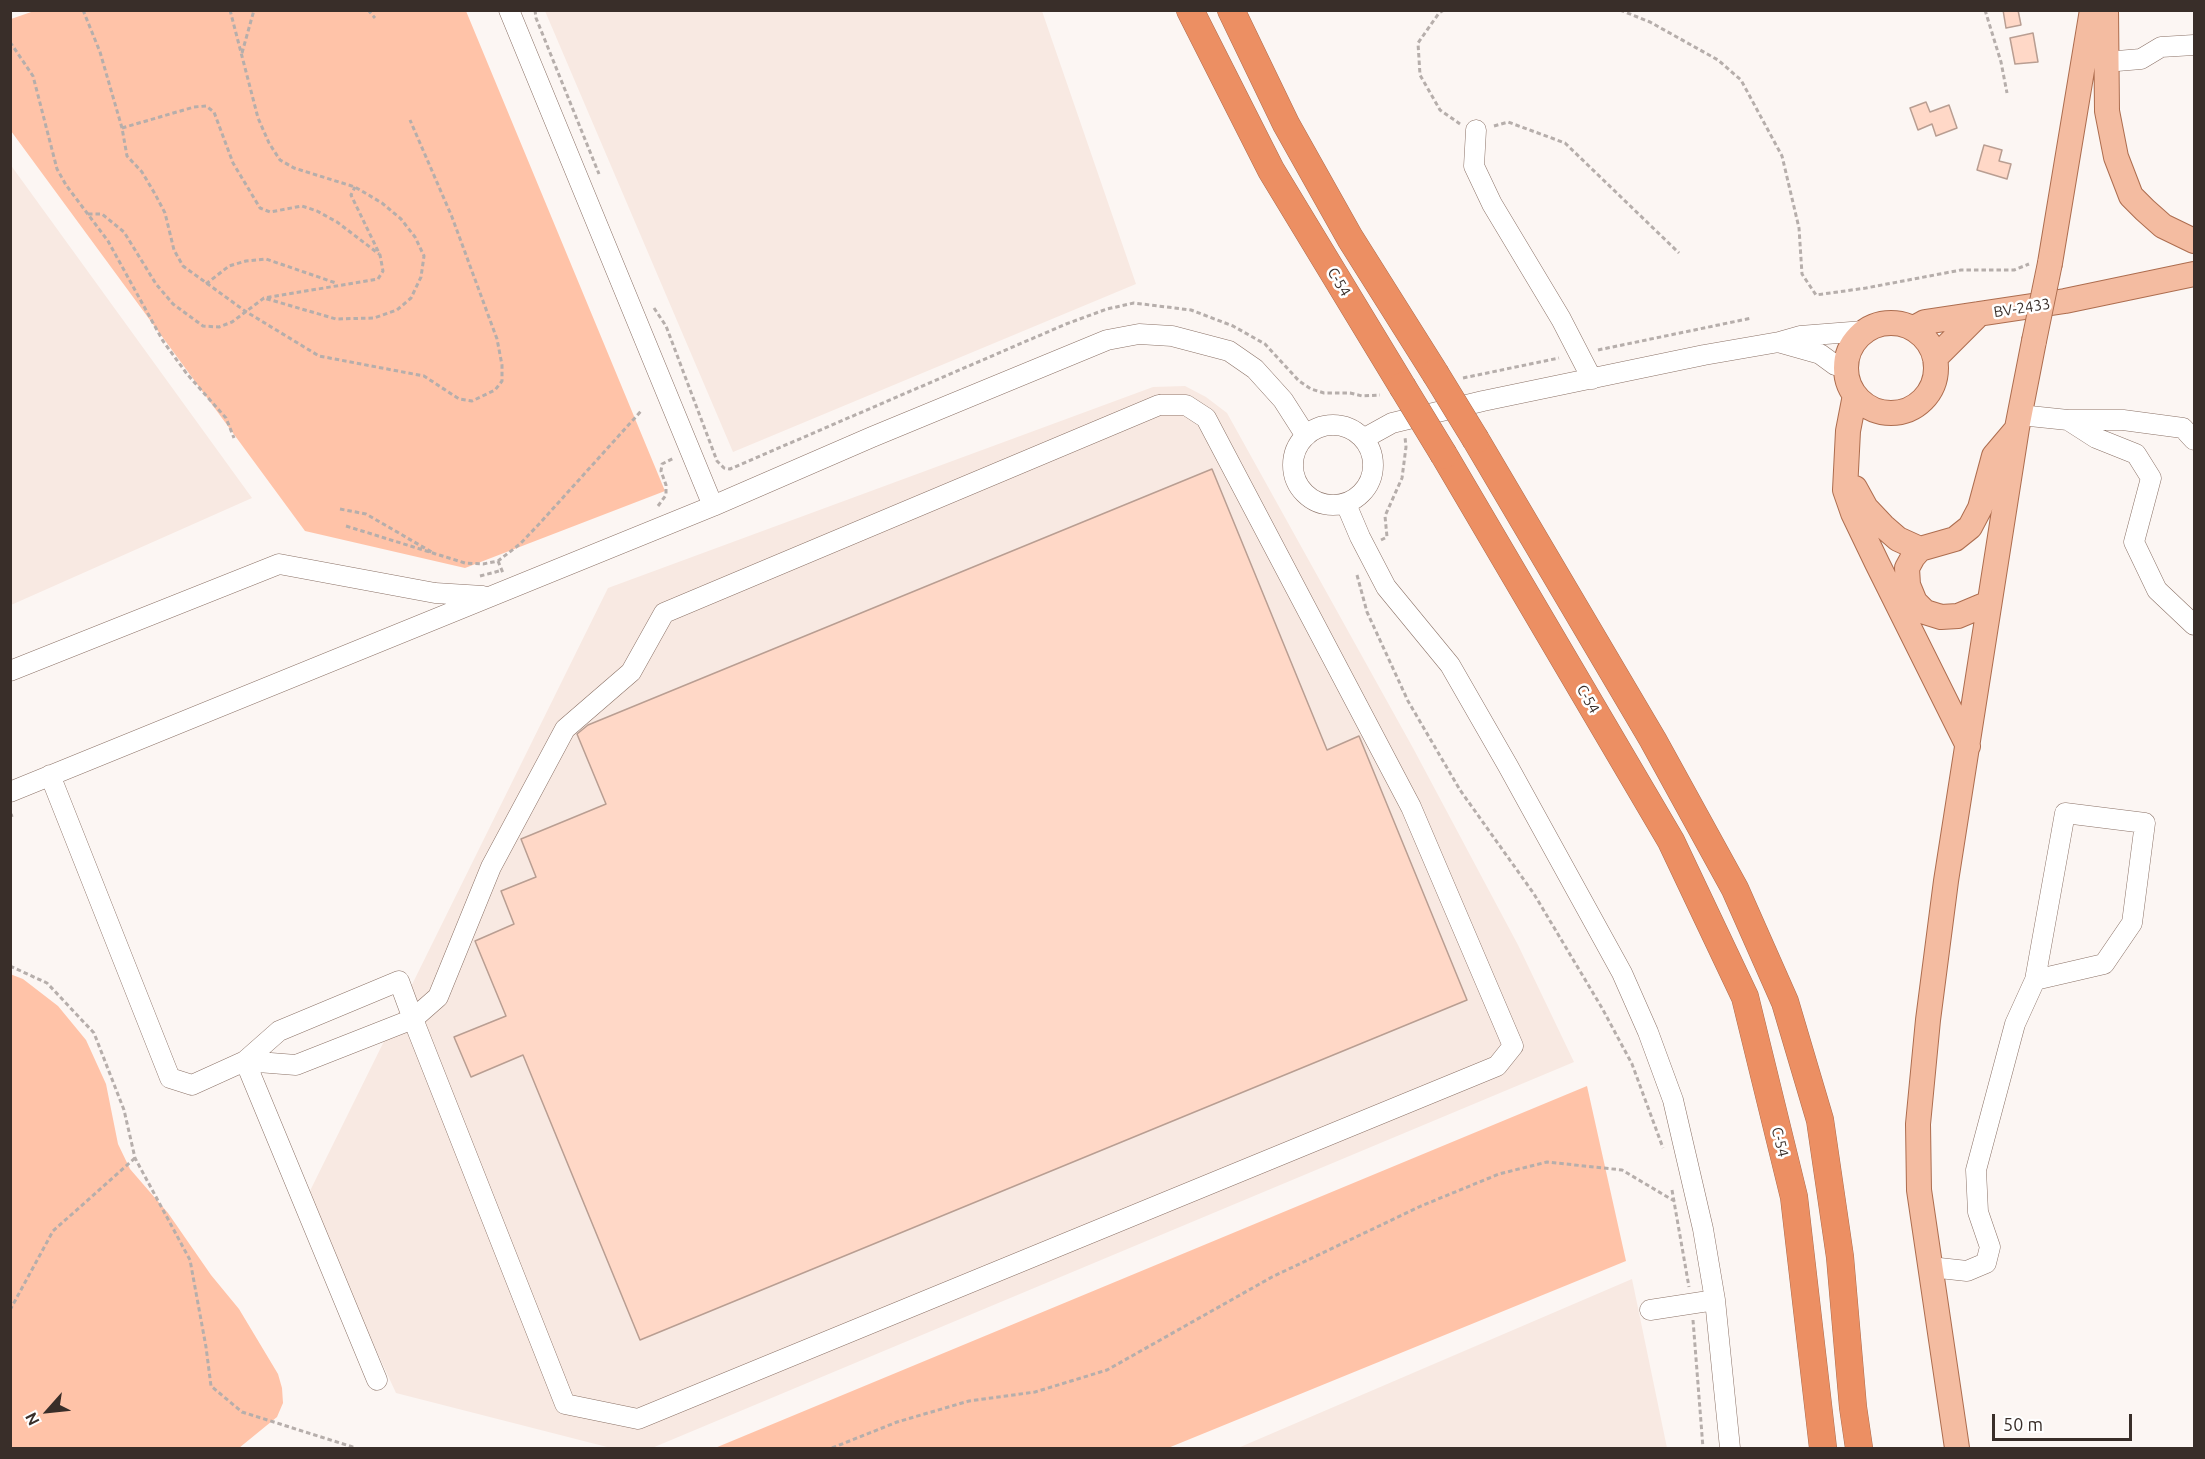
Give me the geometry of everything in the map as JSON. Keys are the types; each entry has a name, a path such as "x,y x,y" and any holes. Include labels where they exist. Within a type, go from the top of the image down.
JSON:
{"highway":[{"name":"C-54","path":"1190,10 1272,170 1395,389 1444,455 1671,841 1745,997 1794,1197 1823,1449"},
{"path":"1231,10 1292,135 1350,238 1444,376 1476,440 1653,740 1735,889 1785,1002 1820,1120 1840,1257 1853,1407 1859,1449"}],"main road":[{"path":"1957,1449 1929,1267 1920,1190 1918,1124 1946,880 1989,603 2019,421 2051,259 2092,10"},
{"path":"2106,10 2107,111 2116,157 2131,196 2163,226 2194,241"},
{"name":"BV-2433","path":"1864,331 1888,322 1901,323 1914,328 1925,322 2065,301 2194,274"},
{"name":"BV-2433","path":"1935,358 1979,314"},
{"path":"1846,458 1875,422 1890,413 1910,408 1926,396 1933,385 1936,371 1935,358 1923,336 1914,328"},
{"path":"1864,331 1854,341 1848,353 1845,367 1848,382 1855,395 1870,408 1890,413"},
{"path":"1855,395 1846,458 1845,490 1853,513 1968,746"},
{"path":"1989,603 1958,616 1941,617 1925,612 1915,602 1908,585 1907,568 1912,557 1920,549 1955,539 1970,527 1980,508 1994,456 2019,421"},
{"path":"1846,458 1866,508 1882,526 1899,539 1920,549"}],"street":[{"path":"509,10 713,506"},
{"path":"2105,62 2141,59 2161,47 2194,45"},
{"path":"1476,130 1474,166 1492,204 1561,319 1592,379"},
{"path":"1363,439 1392,423 1592,379 1809,334 1864,331"},
{"path":"10,792 713,506 872,437 1107,340 1138,334 1172,336 1229,351 1255,369 1283,400 1305,436"},
{"path":"1779,342 1813,351 1835,365 1845,367"},
{"path":"50,775 170,1078 192,1085 245,1061 279,1031 399,981 412,1019 565,1404 638,1419 1497,1066 1513,1046 1411,807 1206,418 1186,405 1159,405 664,613 631,672 565,729 491,867 438,997 412,1019 296,1065 245,1061"},
{"path":"2068,420 2096,438 2136,454 2151,478 2134,542 2157,590 2194,625"},
{"path":"2019,421 2122,420 2183,428 2194,440"},
{"path":"1328,425 1347,428 1363,439 1370,450 1373,463 1372,476 1362,493 1346,504 1333,506 1319,503 1307,496 1293,473 1293,460 1297,447 1305,436 1328,425"},
{"path":"1346,504 1386,587 1450,665 1508,766 1622,973 1648,1032 1673,1100 1703,1229 1715,1300 1730,1449"},
{"path":"10,671 279,564 435,593 489,596"},
{"path":"1929,1267 1967,1271 1986,1263 1990,1247 1978,1212 1976,1170 2015,1024 2035,980 2065,813 2145,823 2132,922 2104,964 2035,980"},
{"path":"245,1061 377,1380"},
{"path":"1650,1310 1715,1300"}],"path":[{"path":"83,10 100,52 122,128 127,156 142,172 165,213 174,250 183,266 245,311 318,356 424,376 459,399 472,401 495,390 502,381 502,365 497,339 452,217 410,120"},
{"path":"230,10 258,118 268,142 280,160 294,168 354,187 382,203 401,219 415,237 424,256 422,277 411,298 397,310 374,318 336,319 264,298"},
{"path":"242,55 254,10"},
{"path":"368,10 375,18"},
{"path":"535,10 536,18 603,184"},
{"path":"1444,10 1439,13 1418,43 1420,75 1440,110 1470,131 1508,123 1565,143 1679,253"},
{"path":"1620,10 1650,22 1718,60 1741,80 1782,156 1799,228 1802,274 1816,295 1961,270 2014,270 2051,259"},
{"path":"1985,10 2001,62 2007,93"},
{"path":"10,42 33,76 57,169 66,185 108,242 163,341 187,374 226,418 234,438"},
{"path":"122,128 194,107 206,106 214,112 233,163 260,208 270,212 302,206 317,211 338,222 381,255"},
{"path":"88,214 102,214 124,232 156,284 173,304 203,326 219,327 232,322 264,298 378,279 383,271 381,255 351,195 354,187"},
{"path":"206,284 229,266 266,259 338,284"},
{"path":"652,306 666,327 717,461 724,468 730,469 1066,324 1107,309 1134,303 1191,310 1233,326 1265,344 1299,381 1311,389 1324,393 1350,393 1362,396 1395,389"},
{"path":"1444,376 1579,354 1752,318"},
{"path":"346,526 442,558 483,564 498,561 520,544 642,410"},
{"path":"1387,537 1385,516 1402,478 1404,459"},
{"path":"340,509 366,514 442,558"},
{"path":"498,561 504,578"},
{"path":"1355,567 1367,612 1408,701 1460,790 1534,894 1602,1008 1632,1064 1666,1156"},
{"path":"10,966 46,983 94,1033 124,1110 135,1158 190,1260 211,1386 242,1412 357,1449"},
{"path":"10,1310 53,1231 135,1158"},
{"path":"832,1449 897,1422 958,1404 1035,1392 1107,1371 1272,1277 1421,1206 1499,1174 1547,1162 1622,1170 1675,1201 1679,1206"},
{"path":"1672,1190 1691,1304 1703,1449"}],"shaded area":[{"path":"34,11 466,11 665,491 465,568 305,531 11,131 11,19"},
{"path":"545,11 1042,11 1136,284 733,452"},
{"path":"10,164 252,498 11,605 10,605"},
{"path":"1185,386 1206,397 1227,413 1413,748 1518,945 1574,1062 652,1448 611,1448 396,1393 306,1199 608,588 1153,387"},
{"path":"10,974 23,979 58,1006 86,1040 106,1084 118,1144 130,1169 168,1213 211,1275 239,1309 278,1374 283,1403 277,1417 239,1448 11,1448"},
{"path":"1587,1086 1626,1261 1168,1448 715,1448"},
{"path":"1632,1279 1667,1448 1238,1448"}],"building":[{"path":"2003,10 2018,10 2021,25 2006,28"},
{"path":"2033,33 2038,62 2015,64 2010,38"},
{"path":"1926,102 1930,112 1949,105 1957,128 1936,136 1932,124 1918,130 1910,108"},
{"path":"1984,145 2002,150 1999,161 2011,164 2007,179 1977,170"},
{"path":"1212,469 1327,750 1359,736 1467,1000 640,1340 523,1055 471,1077 454,1037 506,1016 475,941 514,924 501,891 536,877 521,839 606,804 577,734 588,725"}]}
